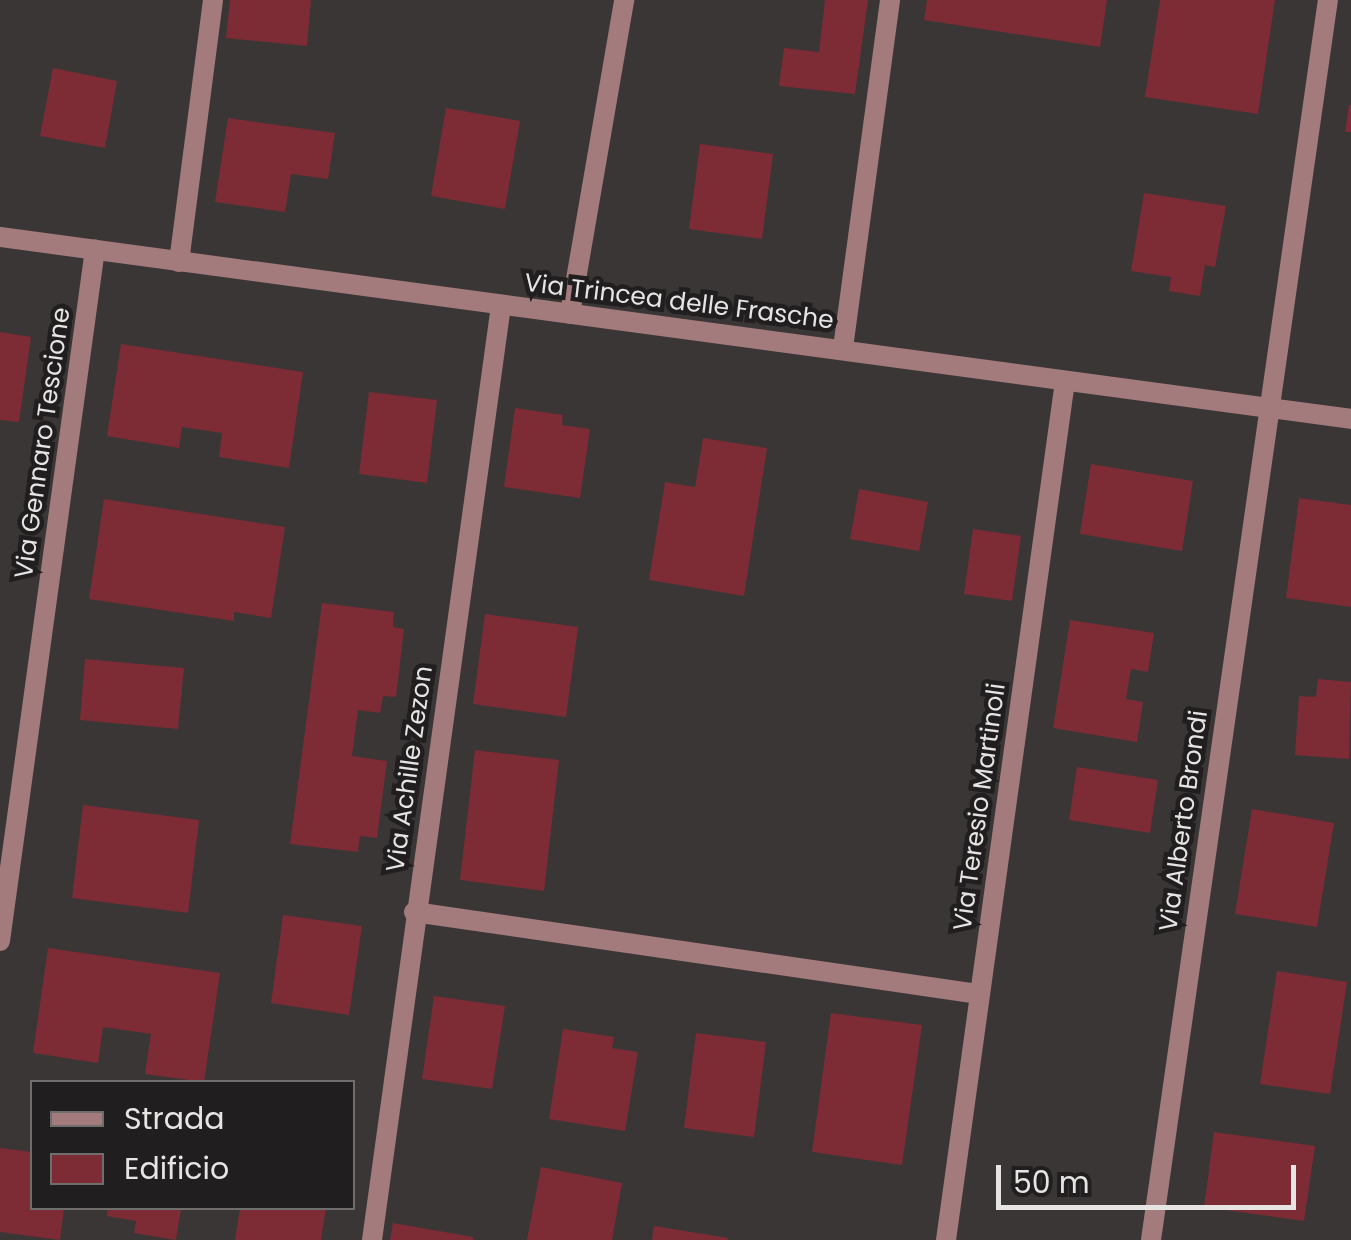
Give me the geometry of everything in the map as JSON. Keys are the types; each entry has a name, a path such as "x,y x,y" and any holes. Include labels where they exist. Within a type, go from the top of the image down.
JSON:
{"street":[{"path":"180,262 213,0"},
{"path":"570,314 624,0"},
{"path":"843,348 890,0"},
{"name":"Via Alberto Brondi","path":"1152,1240 1266,408 1328,0"},
{"name":"Via Trincea delle Frasche","path":"0,236 1351,418"},
{"name":"Via Gennaro Tescione","path":"0,940 96,248"},
{"name":"Via Achille Zezon","path":"372,1240 414,912 501,305"},
{"name":"Via Teresio Martinoli","path":"946,1240 1065,380"},
{"path":"414,912 979,994"}],"building":[{"path":"230,0 311,0 307,46 226,38"},
{"path":"825,0 868,0 855,94 779,86 784,48 819,52"},
{"path":"927,0 1107,0 1100,47 924,20"},
{"path":"1160,0 1275,0 1258,114 1145,97"},
{"path":"53,68 117,81 105,148 40,136"},
{"path":"1349,105 1351,132 1345,132"},
{"path":"446,108 520,121 505,209 431,196"},
{"path":"228,118 335,133 328,179 291,174 285,212 215,202"},
{"path":"700,144 773,154 762,239 689,229"},
{"path":"1144,193 1226,206 1215,267 1205,265 1200,296 1169,291 1171,277 1131,271"},
{"path":"0,332 31,337 19,422 0,420"},
{"path":"121,344 303,372 289,468 219,457 222,433 182,427 179,448 107,436"},
{"path":"369,392 437,400 427,483 359,474"},
{"path":"515,408 563,415 562,425 590,429 580,498 504,487"},
{"path":"703,438 767,448 744,596 649,580 665,482 695,487"},
{"path":"1091,464 1193,481 1182,551 1080,534"},
{"path":"859,489 928,502 919,551 850,539"},
{"path":"1299,498 1351,505 1351,607 1286,598"},
{"path":"104,499 285,527 271,618 234,612 234,621 89,599"},
{"path":"973,529 1021,536 1012,601 964,594"},
{"path":"322,603 394,612 393,627 404,629 396,697 383,696 380,713 358,710 352,756 387,761 377,838 360,836 358,852 290,844"},
{"path":"485,614 578,627 566,717 473,704"},
{"path":"1070,620 1154,633 1148,672 1131,669 1126,699 1143,702 1137,742 1053,728"},
{"path":"85,659 184,668 178,729 80,720"},
{"path":"1318,679 1351,682 1349,759 1295,755 1299,696 1316,697"},
{"path":"475,750 559,760 544,891 460,880"},
{"path":"1077,767 1158,780 1150,833 1069,820"},
{"path":"83,805 199,820 188,913 72,898"},
{"path":"1252,809 1334,823 1317,927 1235,914"},
{"path":"283,915 362,926 349,1015 271,1003"},
{"path":"48,948 220,973 204,1080 145,1074 151,1034 103,1027 98,1063 33,1053"},
{"path":"1277,971 1347,982 1330,1094 1260,1084"},
{"path":"434,996 505,1006 492,1089 422,1079"},
{"path":"831,1013 922,1025 902,1165 812,1152"},
{"path":"563,1029 614,1037 612,1048 638,1052 625,1131 549,1119"},
{"path":"696,1033 766,1042 754,1137 684,1128"},
{"path":"1214,1132 1315,1146 1304,1221 1204,1207"},
{"path":"0,1148 30,1152 30,1210 64,1210 60,1240 0,1232"},
{"path":"541,1167 622,1183 612,1240 527,1240"},
{"path":"108,1210 181,1210 176,1240 134,1233 136,1221 107,1216"},
{"path":"240,1210 326,1210 321,1240 235,1240"},
{"path":"393,1223 473,1237 473,1240 390,1240"},
{"path":"654,1226 728,1238 652,1240"}]}
